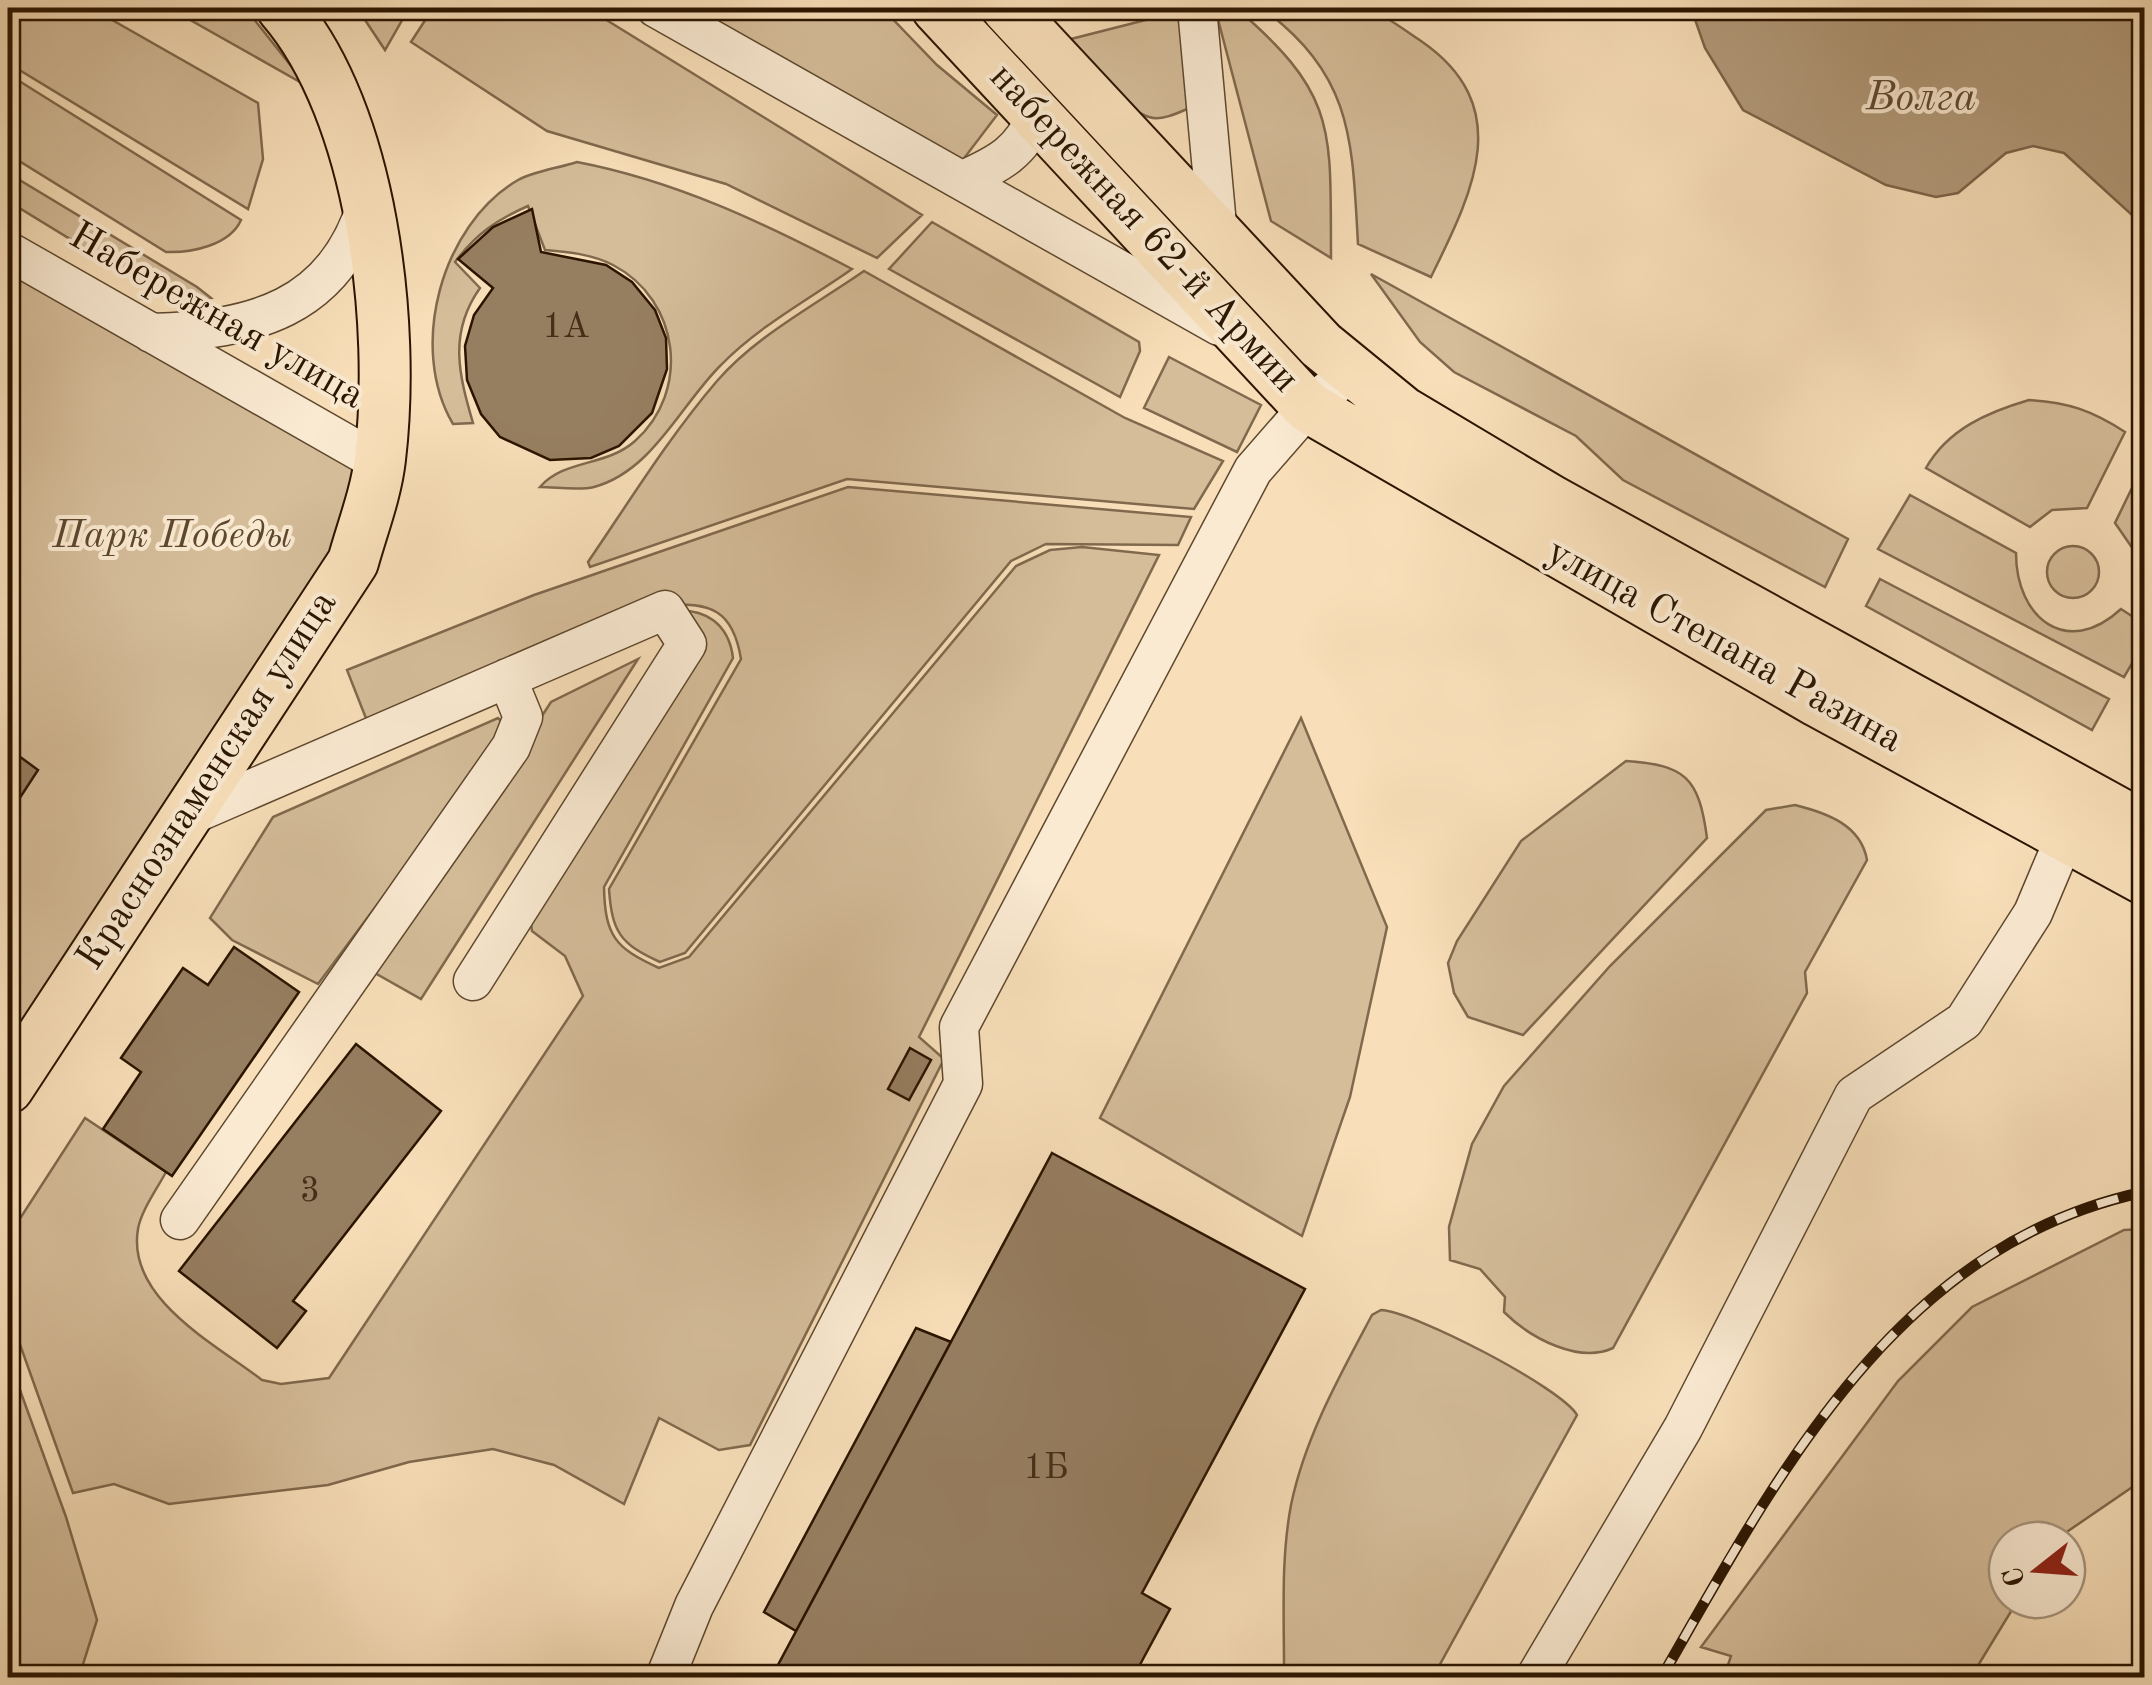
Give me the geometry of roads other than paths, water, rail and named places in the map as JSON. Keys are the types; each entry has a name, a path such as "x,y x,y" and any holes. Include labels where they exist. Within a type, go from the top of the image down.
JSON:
{"main road":[{"path":"282,8 331,96 352,144 367,203 383,306 380,462"},
{"name":"набережная 62-й Армии","path":"936,8 1308,407"},
{"name":"набережная 62-й Армии","path":"1006,8 1218,236 1352,371 1402,412"},
{"name":"улица Степана Разина","path":"1308,407 1817,701 2144,879"},
{"name":"улица Степана Разина","path":"1402,412 1552,501 2144,827"},
{"name":"Краснознаменская улица","path":"8,1088 180,820 353,562 380,462"}],"street":[{"path":"656,8 1256,347"},
{"path":"1197,8 1218,236"},
{"path":"962,180 1000,163 1026,142 1037,114"},
{"path":"152,333 196,332 240,322 281,310 313,292 339,266 357,235 367,203"},
{"name":"Набережная улица","path":"8,251 380,462"},
{"path":"665,1678 694,1606 963,1084 959,1027 1254,470 1308,407 1352,371"},
{"path":"180,820 666,610 687,644 473,980"},
{"path":"180,1220 511,746 523,717 507,678"},
{"path":"1535,1678 1683,1428 1854,1095 1964,1020 2032,913 2064,837"}],"water":[{"name":"Волга","path":"1691,8 2144,8 2144,226 2064,153 2033,146 2006,153 1958,193 1936,197 1886,185 1743,110 1705,48"}],"railway":[{"path":"1661,1678 1800,1449 1853,1379 1913,1316 1980,1262 2057,1220 2144,1192"}],"park label":[{"name":"Парк Победы","path":"172,537"}]}
